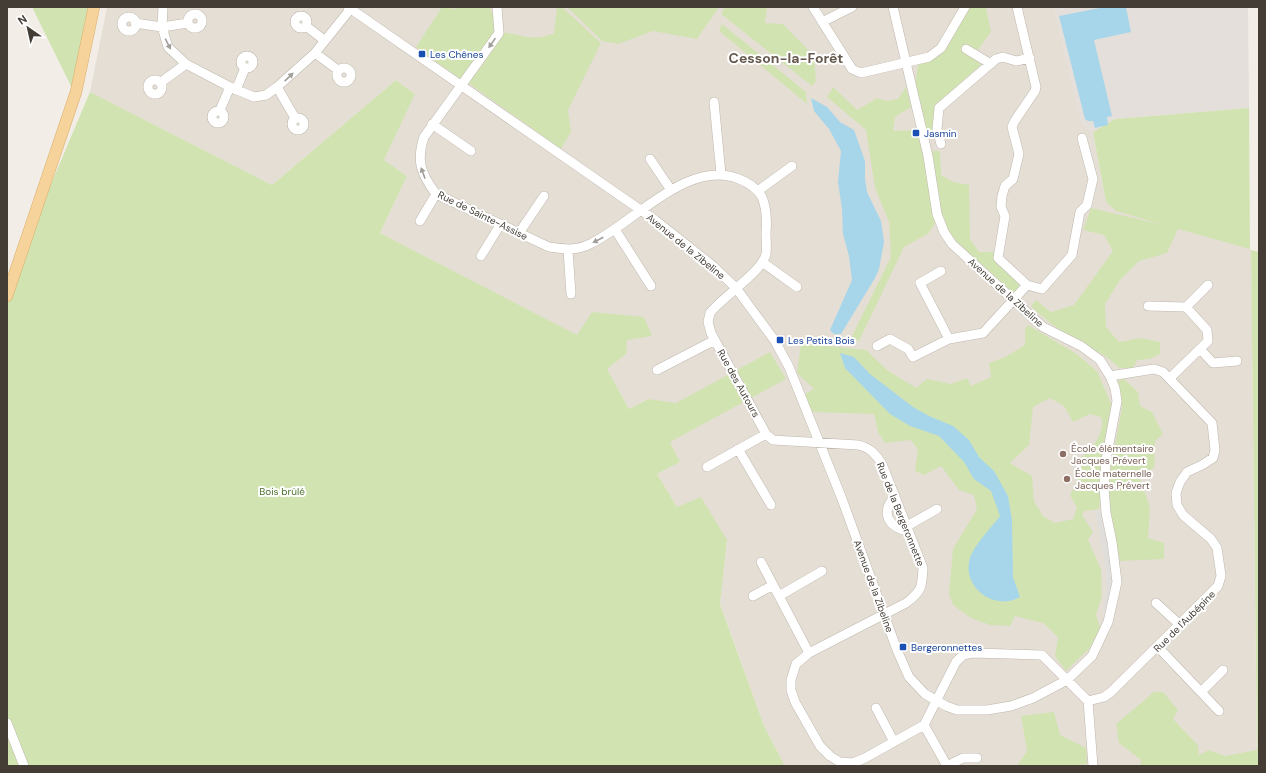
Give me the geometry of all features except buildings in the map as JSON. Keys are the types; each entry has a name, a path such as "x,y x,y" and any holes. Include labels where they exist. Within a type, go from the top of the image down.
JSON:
{"main road":[{"path":"7,296 76,92 94,7"}],"street":[{"path":"164,7 162,27 168,47 186,64 254,97 266,95 315,53 350,8"},
{"name":"Rue de Sainte-Assise","path":"497,7 499,33 466,81 460,85 432,124 424,137 420,149 420,165 425,180 436,194 549,247 568,250 588,245 616,231 671,190 709,175 721,174"},
{"path":"813,7 852,69 859,73 929,57 941,48 965,7"},
{"path":"822,22 852,7"},
{"name":"Avenue de la Zibeline","path":"350,8 684,242 736,288 775,341 785,359 819,442 909,676 925,694 935,701 957,710 986,710 1010,706 1033,698 1067,680 1092,656 1101,640 1108,622 1117,582 1112,542 1104,501 1106,460 1117,401 1115,388 1110,376 1100,360 1093,353 1043,327 952,244 944,232 937,214 928,156 892,7"},
{"path":"1017,7 1036,87 1035,91 1012,127 1019,154 1013,179 1005,186 1002,196 1001,207 1006,216 998,258 1027,286 1042,289 1072,255 1080,212 1087,205 1093,179 1082,138"},
{"path":"135,23 162,27 188,22"},
{"path":"306,26 324,40"},
{"path":"966,49 991,64"},
{"path":"315,53 338,70"},
{"path":"941,144 937,129 939,108 991,64 1003,57 1016,61 1030,58"},
{"path":"160,83 186,64"},
{"path":"220,110 245,68"},
{"path":"277,87 295,118"},
{"path":"714,102 721,174 745,182 759,190 765,204 767,218 766,255 762,262 798,287"},
{"path":"432,124 471,151"},
{"path":"650,159 671,190"},
{"path":"759,190 792,166"},
{"path":"420,221 436,194"},
{"path":"519,233 544,196"},
{"path":"480,256 500,225"},
{"path":"616,231 651,286"},
{"path":"568,250 571,294"},
{"name":"Rue des Autours","path":"762,262 758,268 710,313 708,322 715,340 766,434"},
{"path":"941,271 920,284 949,339"},
{"path":"1186,307 1208,284"},
{"path":"877,346 890,339 908,349 913,357 949,339 983,333 1027,286"},
{"path":"1148,306 1186,307 1207,330 1208,341 1170,378"},
{"path":"657,370 715,340"},
{"path":"1200,350 1213,363 1237,361"},
{"name":"Rue de l'Aubépine","path":"1088,701 1104,697 1111,692 1218,586 1221,576 1217,548 1211,539 1183,515 1177,505 1176,493 1180,482 1187,472 1202,465 1212,458 1215,450 1212,423 1163,372 1154,370 1110,376"},
{"path":"707,467 766,434 773,440 819,442"},
{"name":"Rue de la Bergeronnette","path":"819,442 858,445 868,448 875,453 882,464 923,568 922,586 916,595 884,614 809,653 796,664 790,680 791,690 795,702 820,746 841,764"},
{"path":"738,450 771,505"},
{"path":"895,496 889,502 887,511 890,522 898,529 908,529 937,509"},
{"path":"761,562 809,653"},
{"path":"779,596 822,571"},
{"path":"753,596 773,584"},
{"path":"1156,603 1180,625"},
{"path":"1158,647 1219,711"},
{"path":"841,764 864,758 924,725 956,662 963,655 972,653 1042,656 1088,701 1093,766"},
{"path":"1200,692 1223,670"},
{"path":"876,708 894,742"},
{"path":"7,724 24,766"},
{"path":"924,725 947,766 963,758 977,758"}],"shaded area":[{"path":"107,7 1054,7 1082,124 1093,132 1106,202 1251,250 1257,766 785,766 764,726 720,603 727,540 677,507 657,474 680,462 647,399 629,409 593,344 380,233 407,176 384,160 414,94 396,80 272,185 90,92"},
{"path":"1054,7 1248,7 1249,108 1115,119 1093,132 1082,124"},
{"path":"1095,511 1101,511 1113,577 1108,611 1103,609 1107,587 1106,568"}],"green space":[{"path":"32,7 94,7 73,90"},
{"path":"442,7 455,9 459,7 489,7 493,14 495,31 460,79 416,47"},
{"path":"557,7 562,7 601,43 568,110 571,132 561,149 467,82 502,32 528,37 540,37 554,33"},
{"path":"567,7 719,7 697,39 653,31 618,44 602,41"},
{"path":"725,7 767,8 765,23 783,24 814,56 816,81 812,86 721,14"},
{"path":"969,7 986,7 991,32 973,56 981,65 941,100 934,132 928,133 915,86 918,65 937,57"},
{"path":"722,24 806,92 807,104 719,31"},
{"name":"Bois brûlé","path":"396,80 415,94 384,160 407,176 380,233 577,335 592,312 644,317 652,336 627,340 626,354 607,369 629,409 648,399 676,403 770,352 786,379 670,442 680,462 657,474 677,507 701,497 727,540 720,604 764,726 785,766 7,766 7,288 90,92 272,185"},
{"path":"833,87 857,110 877,98 887,101 898,99 906,87 911,107 895,117 893,131 919,130 936,221 929,233 904,247 859,341 851,338 891,257 889,222 875,188 866,130 827,97"},
{"path":"1249,108 1250,249 1178,229 1167,253 1139,261 1120,280 1105,304 1106,327 1119,342 1141,338 1160,342 1160,354 1150,359 1137,360 1133,368 1119,368 1103,355 1056,327 1031,306 1036,300 1051,312 1074,305 1113,251 1104,235 1083,230 1091,208 1164,225 1116,211 1106,202 1093,132 1115,119"},
{"path":"932,151 940,151 941,175 953,182 969,185 970,239 979,252 995,252 1022,285 1013,293 947,233 937,197"},
{"path":"1251,250 1259,252 1259,766 1140,766 1141,760 1119,743 1116,724 1154,692 1163,692 1178,710 1173,719 1198,745 1199,755 1209,750 1225,756 1257,750"},
{"path":"1028,325 1075,353 1097,371 1112,406 1099,509 1084,511 1082,515 1093,532 1088,540 1101,569 1102,596 1096,615 1101,630 1089,649 1066,671 1055,656 1058,637 1043,623 1015,616 1010,626 990,625 971,618 953,605 949,594 953,549 977,509 974,495 959,490 941,466 924,475 915,471 918,449 911,440 885,443 878,432 874,414 812,412 805,394 814,389 797,373 801,343 866,350 887,370 916,388 927,379 951,384 967,378 971,386 991,377 989,363 1005,357 1025,345 1025,329","holes":["1050,398 1064,406 1073,422 1090,414 1101,417 1102,428 1097,440 1081,458 1080,475 1070,495 1077,508 1073,519 1055,523 1043,516 1034,501 1032,476 1010,463 1029,445 1033,407"]},
{"path":"1124,379 1138,392 1140,406 1152,412 1163,434 1155,441 1154,468 1139,475 1150,508 1148,538 1164,543 1164,559 1120,561 1108,503 1111,466 1122,408 1118,381"},
{"path":"1054,712 1060,735 1086,748 1087,764 1072,766 1017,766 1027,751 1021,716"}],"water":[{"path":"1105,7 1126,7 1131,32 1094,40 1112,116 1107,117 1108,125 1095,128 1093,121 1088,121 1085,119 1059,16"},
{"path":"811,98 827,107 840,122 854,130 865,161 867,192 881,221 884,242 879,269 875,278 841,334 834,334 830,330 852,280 849,256 843,234 842,209 838,182 841,151 829,129 814,111"},
{"path":"840,353 854,357 870,374 913,407 929,416 953,426 969,440 979,457 994,471 1008,496 1012,520 1013,577 1020,597 1011,601 992,599 977,589 969,572 969,562 973,551 1000,516 991,491 974,479 964,462 939,436 910,426 890,414 845,368"}],"place":[{"name":"Les Chênes","path":"422,54"},
{"name":"Jasmin","path":"916,133"},
{"name":"Les Petits Bois","path":"780,340"},
{"name":"École élémentaire Jacques Prévert","path":"1063,454"},
{"name":"École maternelle Jacques Prévert","path":"1067,479"},
{"name":"Bergeronnettes","path":"903,647"}],"district":[{"name":"Cesson-la-Forêt","path":"786,58"}]}
